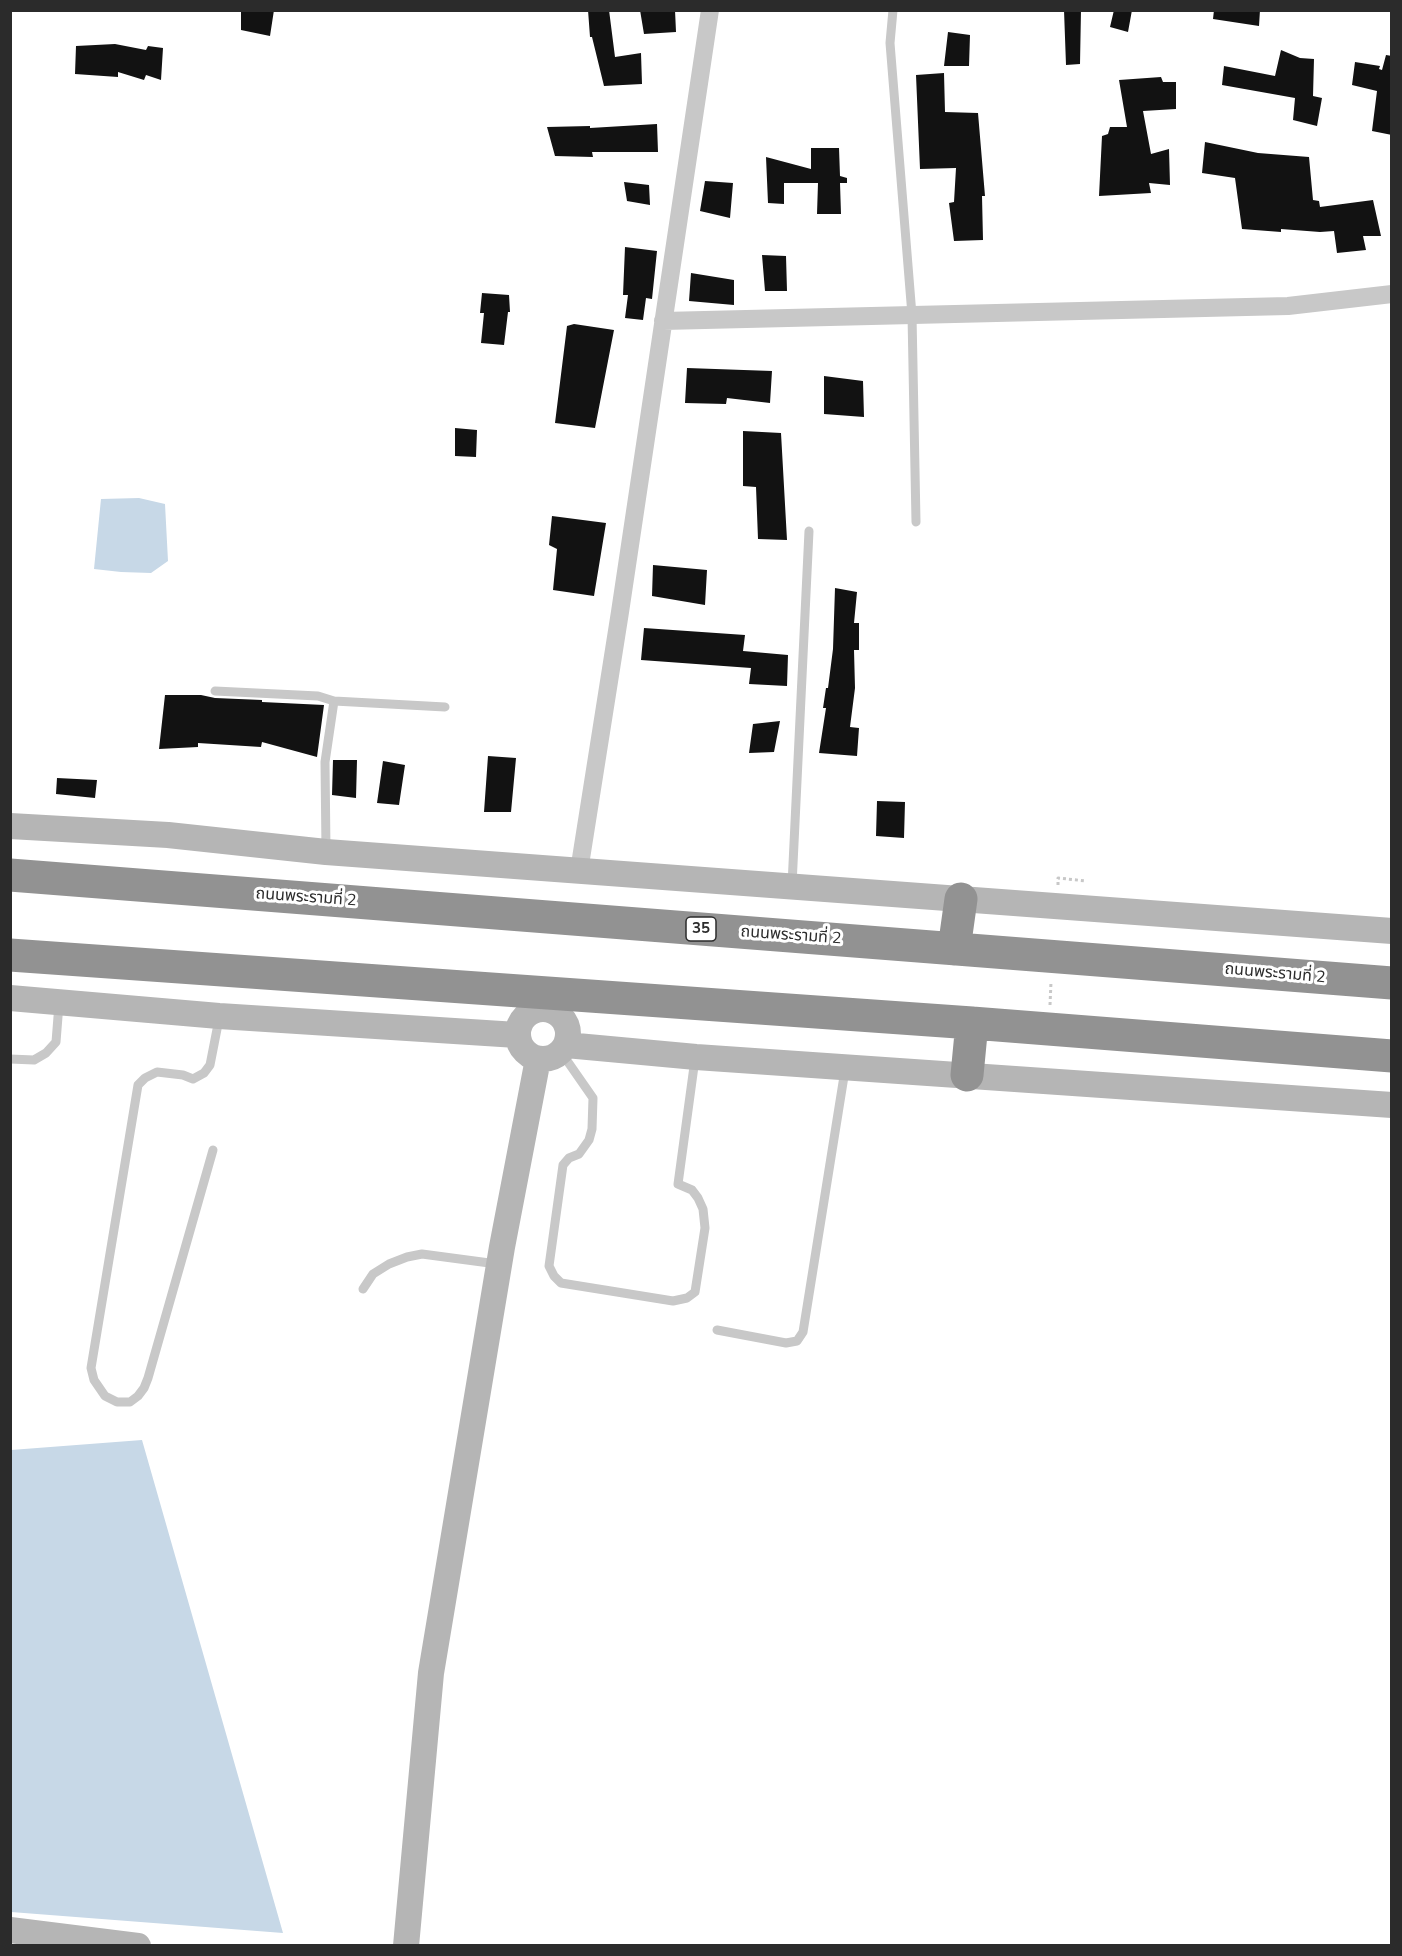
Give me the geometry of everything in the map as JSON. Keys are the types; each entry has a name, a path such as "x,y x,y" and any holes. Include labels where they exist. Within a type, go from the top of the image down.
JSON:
{"highway":[{"name":"ถนนพระรามที่ 2","path":"10,875 1392,983"},
{"path":"954,949 962,899"},
{"path":"10,955 531,1013 972,1023 1392,1056"},
{"path":"967,1075 972,1023"}],"main road":[{"path":"10,826 168,835 326,852 1392,931"},
{"path":"10,998 219,1016 552,1011 565,1021 568,1029 555,1052 499,1265 431,1673 406,1946"},
{"path":"531,1013 524,1051 696,1057 1392,1105"},
{"path":"10,1930 138,1946"}],"street":[{"path":"579,871 710,10"},
{"path":"663,321 1288,306 1392,294"}],"lane":[{"path":"893,10 890,43 912,315 916,522"},
{"path":"792,887 809,531"},
{"path":"215,691 318,696 334,700 445,707"},
{"path":"326,852 325,762 334,700"},
{"path":"10,1059 34,1060 46,1053 56,1042 59,1002"},
{"path":"213,1150 148,1378 138,1396 130,1402 117,1402 105,1396 94,1380 91,1368 138,1085 145,1078 157,1072 183,1075 193,1079 204,1073 210,1065 219,1016"},
{"path":"555,1052 593,1098 592,1129 589,1140 579,1154 569,1158 563,1165 549,1266 561,1283 673,1301 687,1298 695,1292 705,1227 703,1209 698,1197 692,1190 678,1184 696,1057"},
{"path":"717,1330 786,1343 797,1341 803,1332 845,1067"},
{"path":"363,1289 373,1274 389,1264 422,1254 499,1265"}],"path":[{"path":"1058,890 1058,878 1086,881"},
{"path":"1050,1006 1052,971"}],"water":[{"path":"139,498 165,504 168,561 151,573 94,569 101,499"},
{"path":"142,1440 283,1933 11,1912 11,1450"}],"building":[{"path":"241,10 274,10 270,36 241,30"},
{"path":"588,10 609,10 615,57 641,53 642,84 604,86 592,37 590,37"},
{"path":"640,10 675,10 676,32 644,34"},
{"path":"1064,10 1081,10 1080,64 1066,65"},
{"path":"1114,10 1132,10 1128,32 1110,27"},
{"path":"1214,10 1260,10 1259,26 1213,19"},
{"path":"948,32 970,35 969,66 944,66"},
{"path":"115,44 146,50 148,46 163,48 161,80 146,75 144,80 118,72 118,77 75,74 76,46"},
{"path":"1281,50 1300,58 1314,59 1313,96 1322,98 1317,126 1293,120 1295,98 1222,85 1224,66 1275,76"},
{"path":"1386,55 1392,56 1392,135 1372,131 1377,91 1352,85 1355,62 1380,66 1379,69 1382,70"},
{"path":"944,73 945,112 978,113 985,196 982,196 983,240 954,241 949,203 954,202 956,168 920,169 916,75"},
{"path":"1161,77 1163,82 1176,82 1176,109 1143,111 1151,154 1169,149 1170,185 1149,183 1151,193 1099,196 1102,136 1108,134 1110,127 1127,127 1119,80"},
{"path":"657,124 658,152 592,152 593,157 555,156 547,127 590,126 590,128"},
{"path":"1205,142 1258,153 1309,157 1313,200 1319,201 1320,207 1373,200 1381,236 1363,236 1366,250 1337,253 1334,231 1281,229 1281,232 1242,229 1235,178 1202,173"},
{"path":"811,148 839,148 840,176 847,178 847,183 840,183 841,214 817,214 818,183 784,183 784,204 768,203 766,157 811,169"},
{"path":"705,181 733,183 730,218 700,211"},
{"path":"624,182 649,185 650,205 627,201"},
{"path":"625,247 657,251 652,299 646,298 643,320 625,318 628,295 623,295"},
{"path":"762,255 786,256 787,291 765,291"},
{"path":"691,273 734,280 734,305 689,301"},
{"path":"482,293 509,295 510,312 508,312 504,345 481,343 484,313 480,313"},
{"path":"574,324 614,330 595,428 555,423 567,326"},
{"path":"687,368 772,371 770,403 727,398 726,404 685,403"},
{"path":"824,376 863,381 864,417 824,414"},
{"path":"455,428 477,430 476,457 455,456"},
{"path":"743,431 781,433 787,540 758,539 756,487 743,486"},
{"path":"552,516 606,523 594,596 553,590 557,549 549,545"},
{"path":"653,565 707,570 705,605 652,596"},
{"path":"835,588 857,592 854,623 859,623 859,650 854,650 855,688 850,727 859,728 857,756 819,753 826,708 823,708 833,649"},
{"path":"644,628 745,635 743,651 788,655 787,686 749,684 751,668 641,660"},
{"path":"165,695 201,695 215,698 262,700 262,702 324,705 317,757 262,742 261,747 198,743 198,747 159,749"},
{"path":"780,721 774,752 749,753 753,724"},
{"path":"488,756 516,758 511,812 484,812"},
{"path":"333,760 357,760 356,798 332,795"},
{"path":"383,761 405,765 399,805 377,803"},
{"path":"57,778 97,780 95,798 56,794"},
{"path":"877,801 905,802 904,838 876,836"}]}
